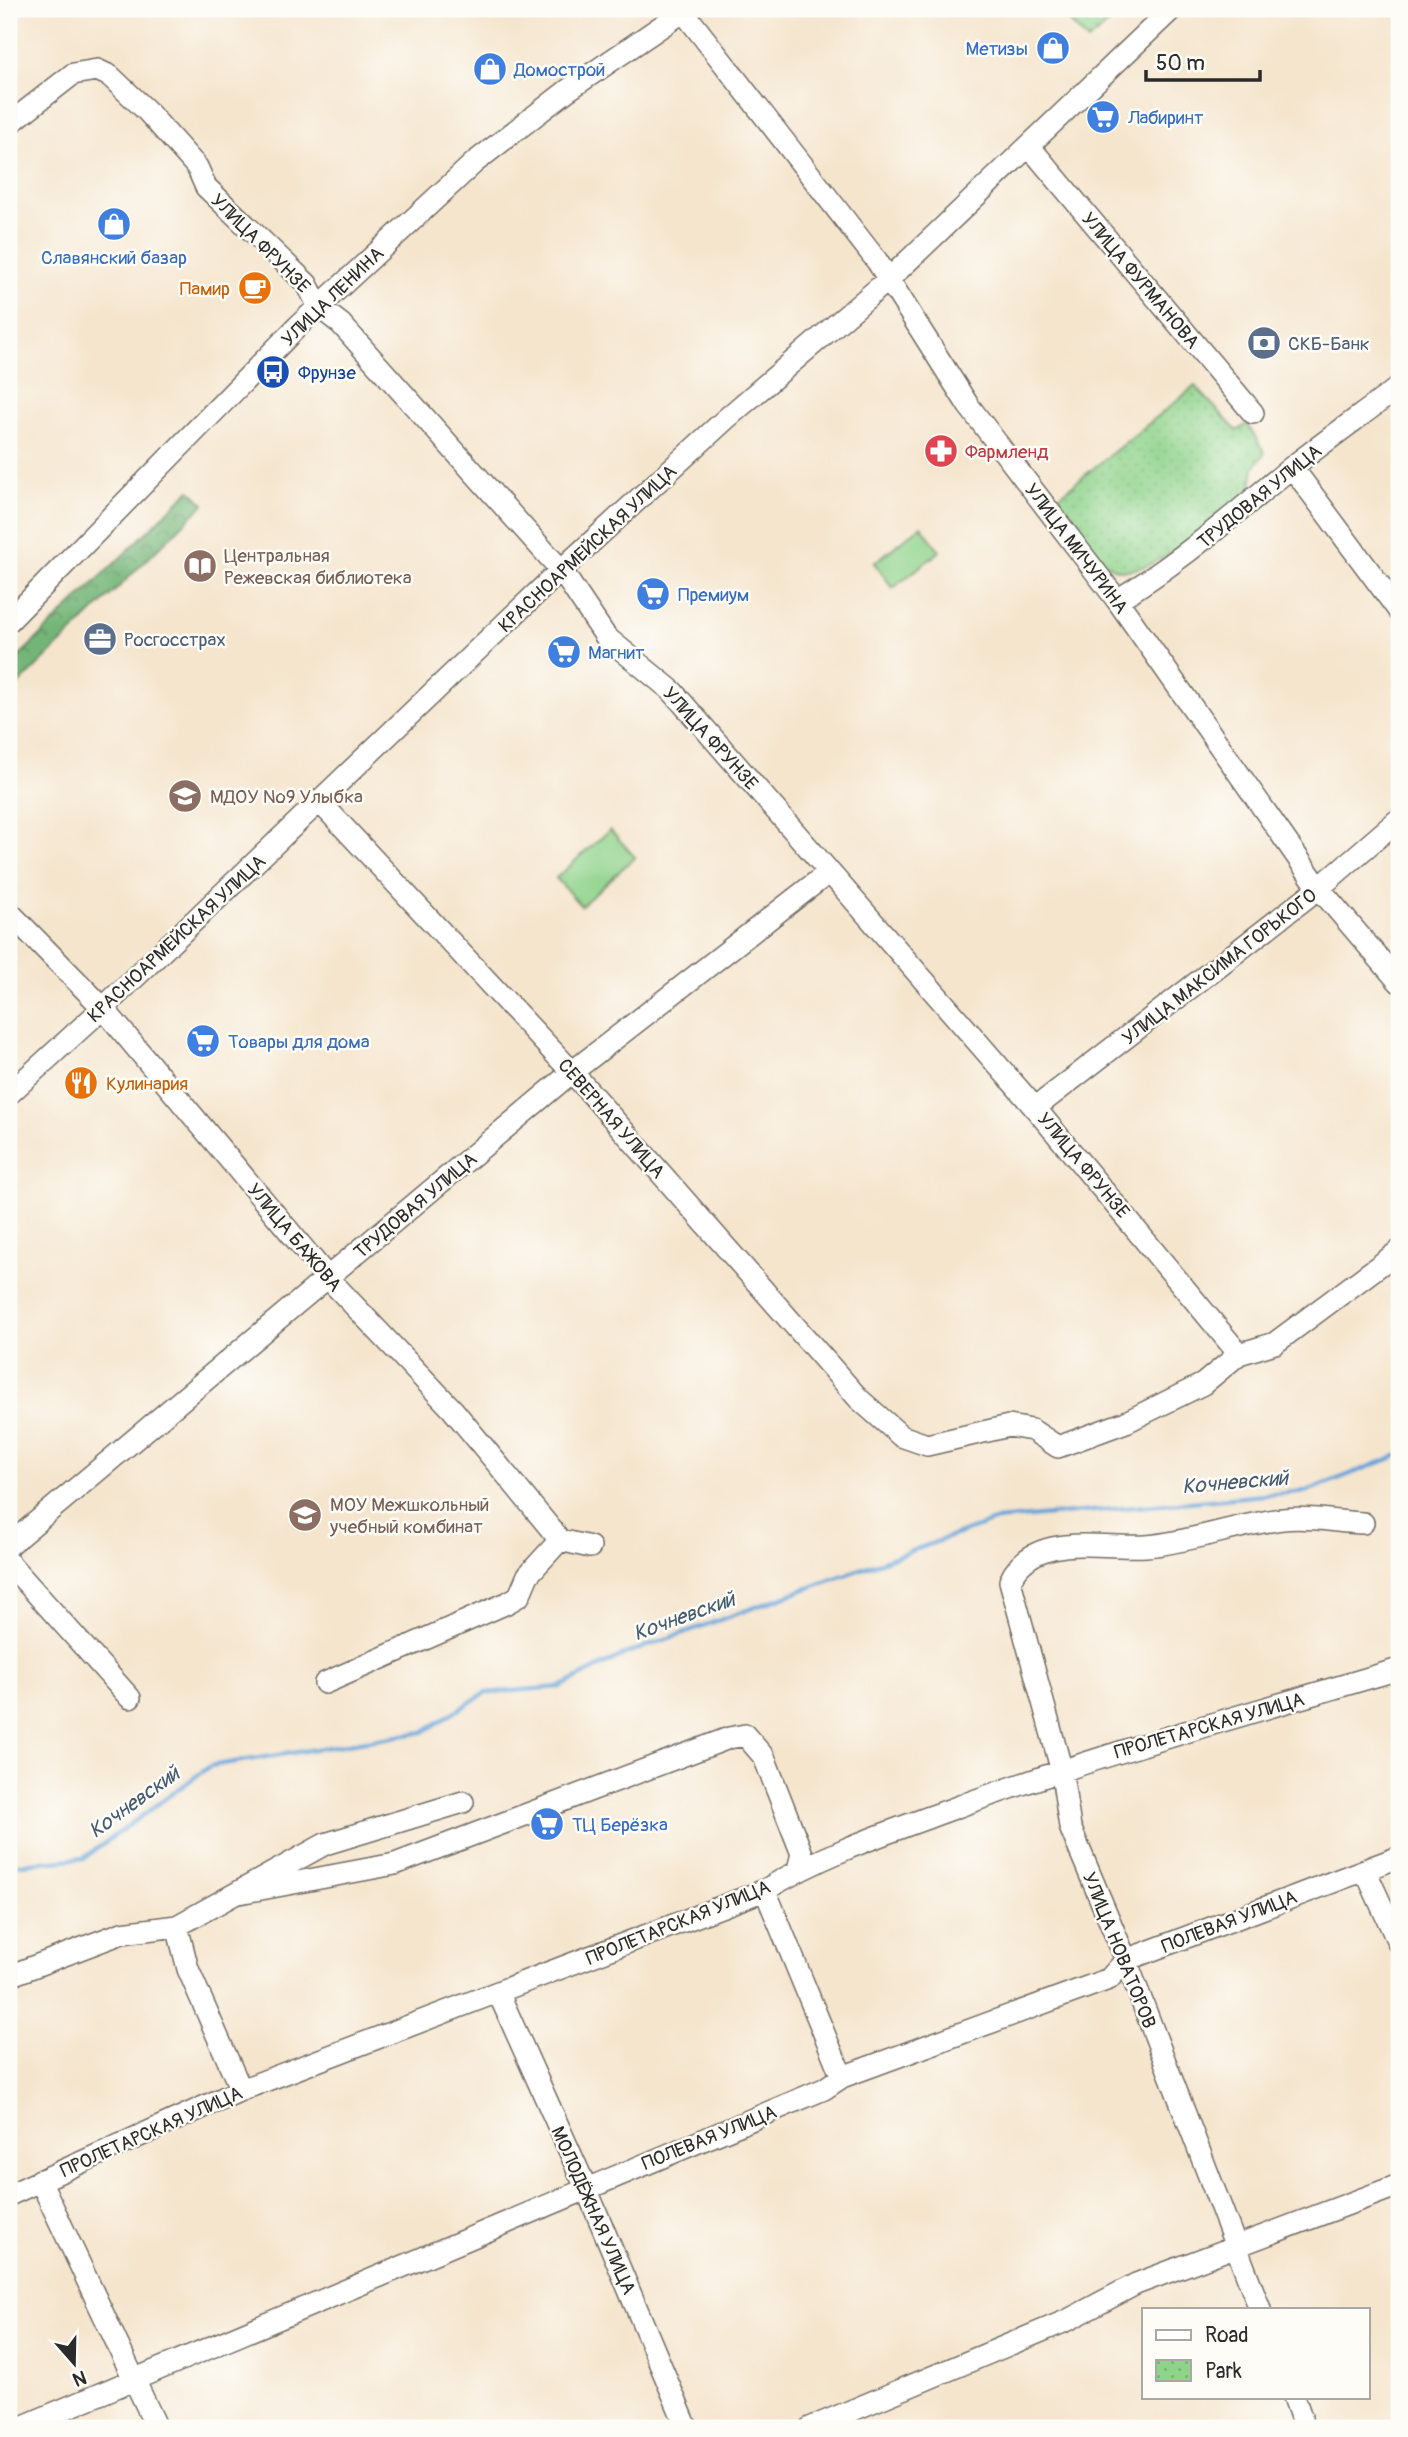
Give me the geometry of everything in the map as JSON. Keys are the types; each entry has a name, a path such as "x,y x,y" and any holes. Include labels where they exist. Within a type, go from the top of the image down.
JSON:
{"street":[{"name":"КРАСНОАРМЕЙСКАЯ УЛИЦА","path":"9,1094 103,1008 561,570 727,418 889,279 1172,9"},
{"name":"УЛИЦА МИЧУРИНА","path":"685,10 889,279 968,405 1117,600 1319,888 1399,982"},
{"name":"УЛИЦА ЛЕНИНА","path":"9,621 319,307 475,162 568,90 685,10"},
{"name":"УЛИЦА ФРУНЗЕ","path":"9,124 73,74 97,70 110,76 146,110 197,167 206,187 307,284 319,307 341,324 561,570 606,637 672,691 1035,1108 1239,1354"},
{"name":"УЛИЦА ФУРМАНОВА","path":"1029,146 1253,413"},
{"name":"ТРУДОВАЯ УЛИЦА","path":"1117,600 1155,578 1211,536 1292,467 1399,387"},
{"path":"1292,467 1399,611"},
{"name":"СЕВЕРНАЯ УЛИЦА","path":"320,802 572,1072 859,1399 901,1436 927,1445 1009,1426 1032,1430 1058,1447 1126,1422 1203,1384 1239,1354"},
{"name":"УЛИЦА МАКСИМА ГОРЬКОГО","path":"1035,1108 1319,888 1399,819"},
{"name":"ТРУДОВАЯ УЛИЦА","path":"9,1545 329,1279 572,1072 828,873"},
{"name":"УЛИЦА БАЖОВА","path":"9,912 103,1008 329,1279 453,1410 560,1540"},
{"path":"1239,1354 1275,1343 1399,1251"},
{"name":"УЛИЦА НОВАТОРОВ","path":"1260,2308 1126,1960 1070,1827 1062,1768 1010,1581 1016,1567 1034,1556 1078,1543 1147,1546 1285,1518 1363,1523"},
{"path":"326,1683 519,1596 528,1575 560,1540 590,1547"},
{"path":"9,1563 131,1698"},
{"name":"ПРОЛЕТАРСКАЯ УЛИЦА","path":"9,2195 241,2090 765,1890 798,1869 1062,1768 1399,1670"},
{"path":"239,1893 396,1864 729,1738 745,1735 764,1757 802,1854 798,1869"},
{"path":"9,1976 122,1933 177,1926 324,1844 463,1802"},
{"name":"ПОЛЕВАЯ УЛИЦА","path":"19,2428 824,2089 842,2077 1110,1979 1126,1960 1399,1857"},
{"path":"1365,1870 1399,1944"},
{"path":"765,1890 842,2077"},
{"path":"177,1926 188,1969 241,2090"},
{"name":"МОЛОДЁЖНАЯ УЛИЦА","path":"498,1992 586,2188 687,2428"},
{"path":"40,2180 157,2428"},
{"path":"810,2428 1068,2320 1136,2284 1237,2249 1399,2185"},
{"path":"1294,2398 1301,2417"}],"green space":[{"path":"1057,9 1104,9 1114,19 1088,41"},
{"path":"1195,386 1237,431 1247,424 1265,453 1254,467 1251,488 1182,546 1161,559 1141,568 1122,570 1106,564 1085,541 1058,497"},
{"path":"190,490 204,504 9,694 9,666"},
{"path":"921,526 940,551 893,588 874,563"},
{"path":"610,830 635,857 581,906 556,878"}],"waterway":[{"name":"Кочневский","path":"9,1865 84,1858 210,1766 423,1732 485,1693 560,1687 625,1654 997,1520 1307,1491 1399,1455"}],"place":[{"name":"Метизы","path":"1053,48"},
{"name":"Домострой","path":"490,69"},
{"name":"Лабиринт","path":"1103,117"},
{"name":"Славянский базар","path":"114,224"},
{"name":"Памир","path":"255,288"},
{"name":"СКБ-Банк","path":"1264,343"},
{"name":"Фрунзе","path":"273,372"},
{"name":"Фармленд","path":"941,451"},
{"name":"Центральная Режевская библиотека","path":"200,566"},
{"name":"Премиум","path":"653,594"},
{"name":"Росгосстрах","path":"100,639"},
{"name":"Магнит","path":"564,652"},
{"name":"МДОУ №9 Улыбка","path":"185,796"},
{"name":"Товары для дома","path":"203,1041"},
{"name":"Кулинария","path":"81,1083"},
{"name":"МОУ Межшкольный учебный комбинат","path":"305,1515"},
{"name":"ТЦ Берёзка","path":"547,1824"}]}
